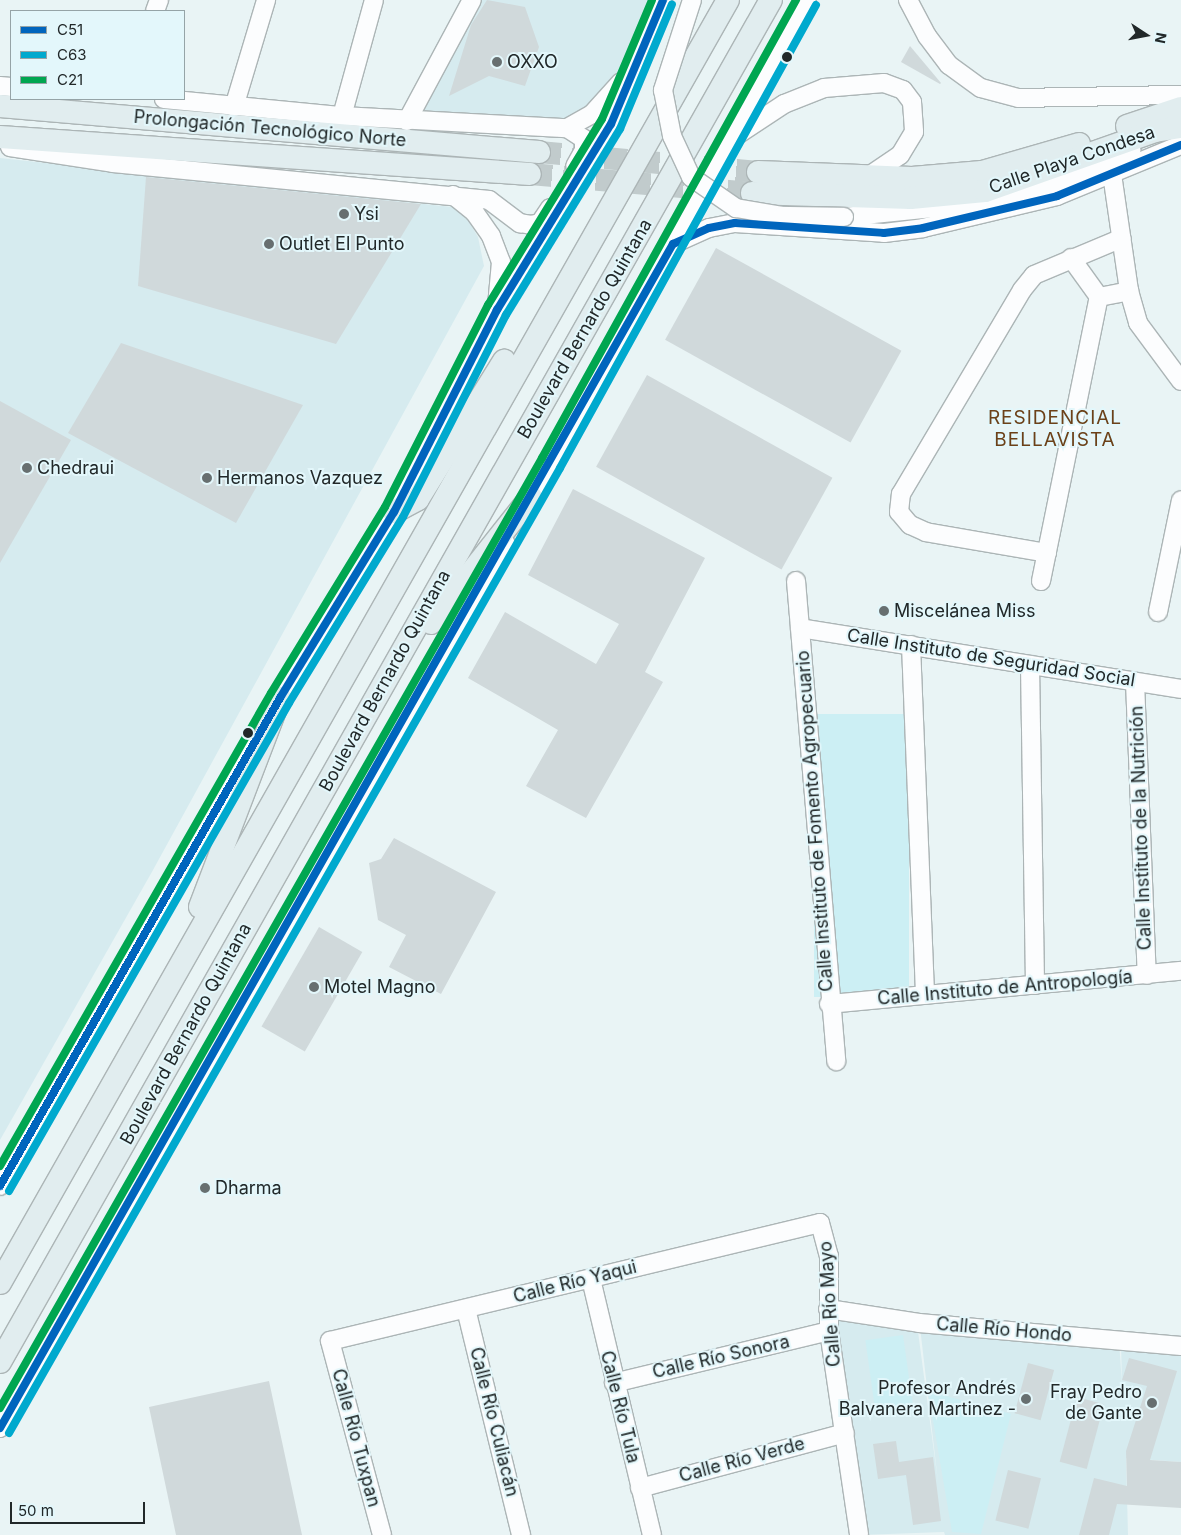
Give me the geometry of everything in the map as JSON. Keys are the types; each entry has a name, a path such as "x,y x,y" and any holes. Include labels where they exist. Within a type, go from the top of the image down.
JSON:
{"main road":[{"path":"0,1283 557,297 728,0"},
{"name":"Boulevard Bernardo Quintana","path":"0,1362 771,0"},
{"name":"Prolongación Tecnológico Norte","path":"0,106 539,152"},
{"name":"Calle Playa Condesa","path":"1181,108 1066,149 982,172 755,183 911,198 985,191 1154,131 1181,127"},
{"name":"Prolongación Tecnológico Norte","path":"0,137 530,174"},
{"path":"394,512 418,499 514,344 557,297"},
{"path":"387,679 531,497"},
{"path":"172,979 280,698"}],"street":[{"path":"234,107 266,0"},
{"path":"342,116 374,0"},
{"path":"407,121 472,0"},
{"path":"0,1186 280,698 394,512 497,310 611,124 637,57 663,0"},
{"path":"692,0 663,90 672,136 691,178 736,208 783,216 844,218 982,203 1056,182 1144,144 1181,136"},
{"path":"0,1428 531,497 807,0"},
{"path":"908,0 927,36 949,65 981,88 1019,98 1181,95"},
{"path":"567,128 612,97 637,57"},
{"path":"726,143 784,104 824,88 884,83 903,90 912,102 914,132 900,155 866,178"},
{"path":"0,145 113,163 453,194 489,200 520,223 540,223 584,150 584,139 567,128 407,121 234,107 173,100"},
{"path":"673,244 709,228 735,223 884,234 923,228 1058,196 1181,144"},
{"path":"1112,174 1129,291 1138,323 1181,381"},
{"path":"453,194 475,213 491,236 501,262 497,310"},
{"path":"1047,553 926,532 910,525 899,512 902,494 1022,290 1034,275 1122,238"},
{"path":"1041,581 1099,297 1071,258"},
{"path":"1099,297 1129,291"},
{"path":"1158,612 1181,500"},
{"name":"Calle Instituto de Fomento Agropecuario","path":"796,581 829,1004 836,1062"},
{"name":"Calle Instituto de Seguridad Social","path":"800,628 1181,689"},
{"path":"912,646 925,995"},
{"path":"1030,665 1035,985"},
{"name":"Calle Instituto de la Nutrición","path":"1135,682 1146,975"},
{"name":"Calle Instituto de Antropología","path":"829,1004 1181,972"},
{"name":"Calle Río Yaqui","path":"330,1341 820,1223"},
{"name":"Calle Río Mayo","path":"820,1223 829,1256 829,1331 859,1535"},
{"name":"Calle Río Tula","path":"591,1278 614,1383 652,1535"},
{"name":"Calle Río Culiacán","path":"466,1309 521,1535"},
{"name":"Calle Río Hondo","path":"828,1309 919,1322 1181,1346"},
{"name":"Calle Río Sonora","path":"614,1383 829,1331"},
{"name":"Calle Río Tuxpan","path":"330,1341 382,1535"},
{"name":"Calle Río Verde","path":"640,1488 845,1433"}],"shaded area":[{"path":"472,0 663,0 612,97 567,128 407,121"},
{"path":"0,158 461,208 478,237 484,266 153,870 0,1140"},
{"path":"814,714 909,714 909,997 814,997"},
{"name":"Profesor Andrés Balvanera Martinez -","path":"829,1311 917,1324 938,1482 920,1327 1119,1341 1122,1384 1121,1342 1181,1348 1181,1462 1126,1458 1128,1535 945,1535 944,1532 860,1535"},
{"path":"903,1335 913,1407 876,1413 865,1340"},
{"path":"928,1391 1011,1414 981,1534 952,1532"}],"building":[{"name":"OXXO","path":"487,0 525,7 539,47 525,86 489,76 449,96 471,25"},
{"path":"910,46 941,83 940,84 901,62"},
{"name":"Outlet El Punto","path":"146,177 421,204 336,344 138,286"},
{"path":"716,248 901,351 851,443 665,340"},
{"name":"Hermanos Vazquez","path":"121,343 303,405 236,523 68,433"},
{"path":"647,375 832,478 782,570 596,467"},
{"name":"Chedraui","path":"0,401 71,440 0,563"},
{"path":"573,489 705,558 645,672 663,682 586,818 526,786 558,730 468,678 505,612 596,664 619,624 528,575"},
{"path":"394,838 496,892 441,994 389,967 406,935 378,920 369,863 381,859"},
{"name":"Motel Magno","path":"319,927 362,952 305,1052 262,1027"},
{"path":"1129,1358 1177,1371 1150,1460 1181,1462 1181,1508 1117,1504 1109,1535 1079,1535 1094,1478 1127,1486 1126,1451 1147,1386 1122,1380"},
{"path":"1028,1363 1054,1370 1041,1420 1015,1413"},
{"path":"269,1381 302,1535 176,1535 149,1407"},
{"path":"1077,1397 1104,1404 1087,1469 1060,1462"},
{"path":"896,1441 899,1462 933,1457 941,1521 913,1525 906,1475 878,1479 873,1444"},
{"path":"1008,1470 1041,1478 1028,1529 995,1520"}],"tunnel":[{"path":"539,152 758,172"},
{"path":"530,174 752,193"}],"transit line":[{"name":"C21","path":"0,1166 271,693 385,507 488,305 602,119 652,0"},
{"name":"C51","path":"0,1186 280,698 394,512 497,310 611,124 663,0"},
{"name":"C21","path":"0,1408 542,458 796,0"},
{"name":"C63","path":"9,1191 289,703 403,517 506,315 620,129 672,4"},
{"name":"C63","path":"9,1433 560,468 816,5"},
{"name":"C51","path":"0,1428 673,244 709,228 735,223 884,233 923,228 1057,196 1181,145"}],"place":[{"name":"OXXO","path":"497,62"},
{"name":"Ysi","path":"344,214"},
{"name":"Outlet El Punto","path":"269,244"},
{"name":"Chedraui","path":"27,468"},
{"name":"Hermanos Vazquez","path":"207,478"},
{"name":"Miscelánea Miss","path":"884,611"},
{"name":"Motel Magno","path":"314,987"},
{"name":"Dharma","path":"205,1188"},
{"name":"Profesor Andrés Balvanera Martinez -","path":"1026,1399"},
{"name":"Fray Pedro de Gante","path":"1152,1403"}],"district":[{"name":"RESIDENCIAL BELLAVISTA","path":"1055,429"}]}
